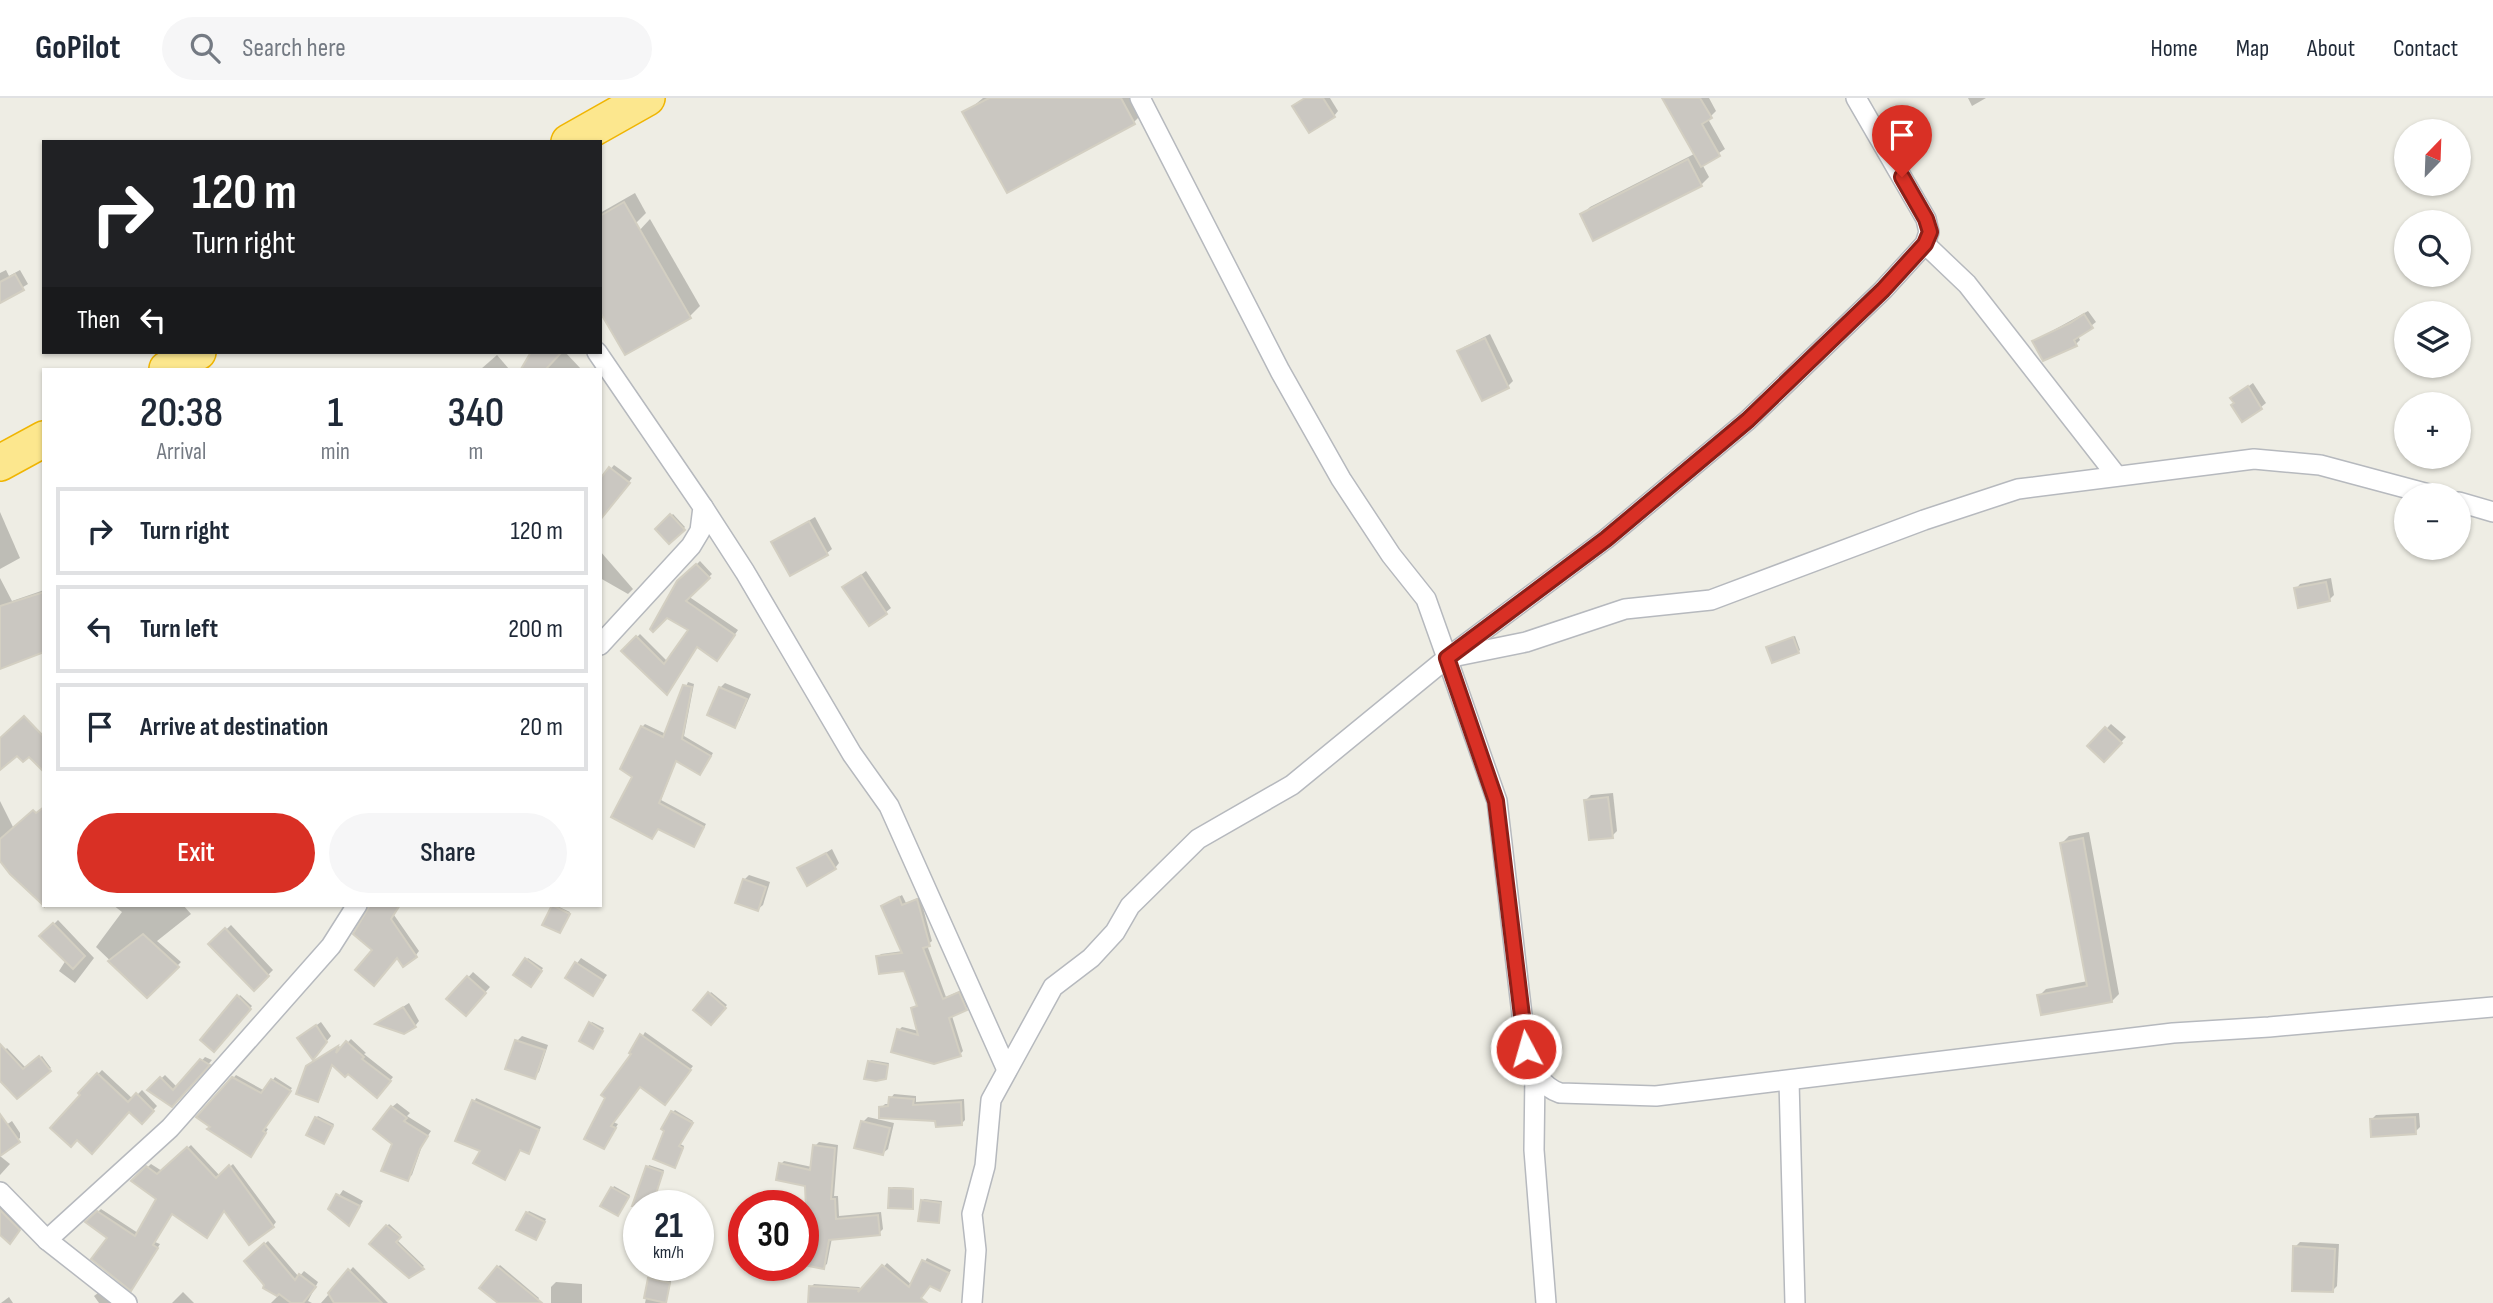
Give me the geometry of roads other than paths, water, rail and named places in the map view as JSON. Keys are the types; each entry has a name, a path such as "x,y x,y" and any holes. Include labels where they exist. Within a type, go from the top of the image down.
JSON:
{"highway":[{"path":"573,140 647,98"},
{"path":"169,368 194,354"},
{"path":"0,463 42,440"}],"street":[{"path":"1140,98 1280,371 1340,479 1391,555 1426,599 1496,801 1526,1049 1535,1072 1548,1089 1574,1094 1656,1096 2173,1033 2493,1007"},
{"path":"972,1303 976,1250 972,1214 985,1166 991,1100 1053,987 1091,958 1115,932 1130,906 1198,839 1292,785 1447,658 1606,539 1748,420 1883,290 1925,244 1930,232 1926,219 1856,98"},
{"path":"1925,244 1967,284 2116,475"},
{"path":"598,354 703,507 852,754 889,806 1007,1070"},
{"path":"1447,658 1526,642 1625,610 1711,600 1924,520 2018,489 2254,459 2320,465 2394,485"},
{"path":"2471,506 2493,512"},
{"path":"602,643 691,546 700,531 703,507"},
{"path":"47,1240 170,1128 331,946 356,907"},
{"path":"1535,1072 1534,1150 1546,1303"},
{"path":"1789,1081 1795,1303"},
{"path":"0,1192 47,1240 127,1303"}]}
